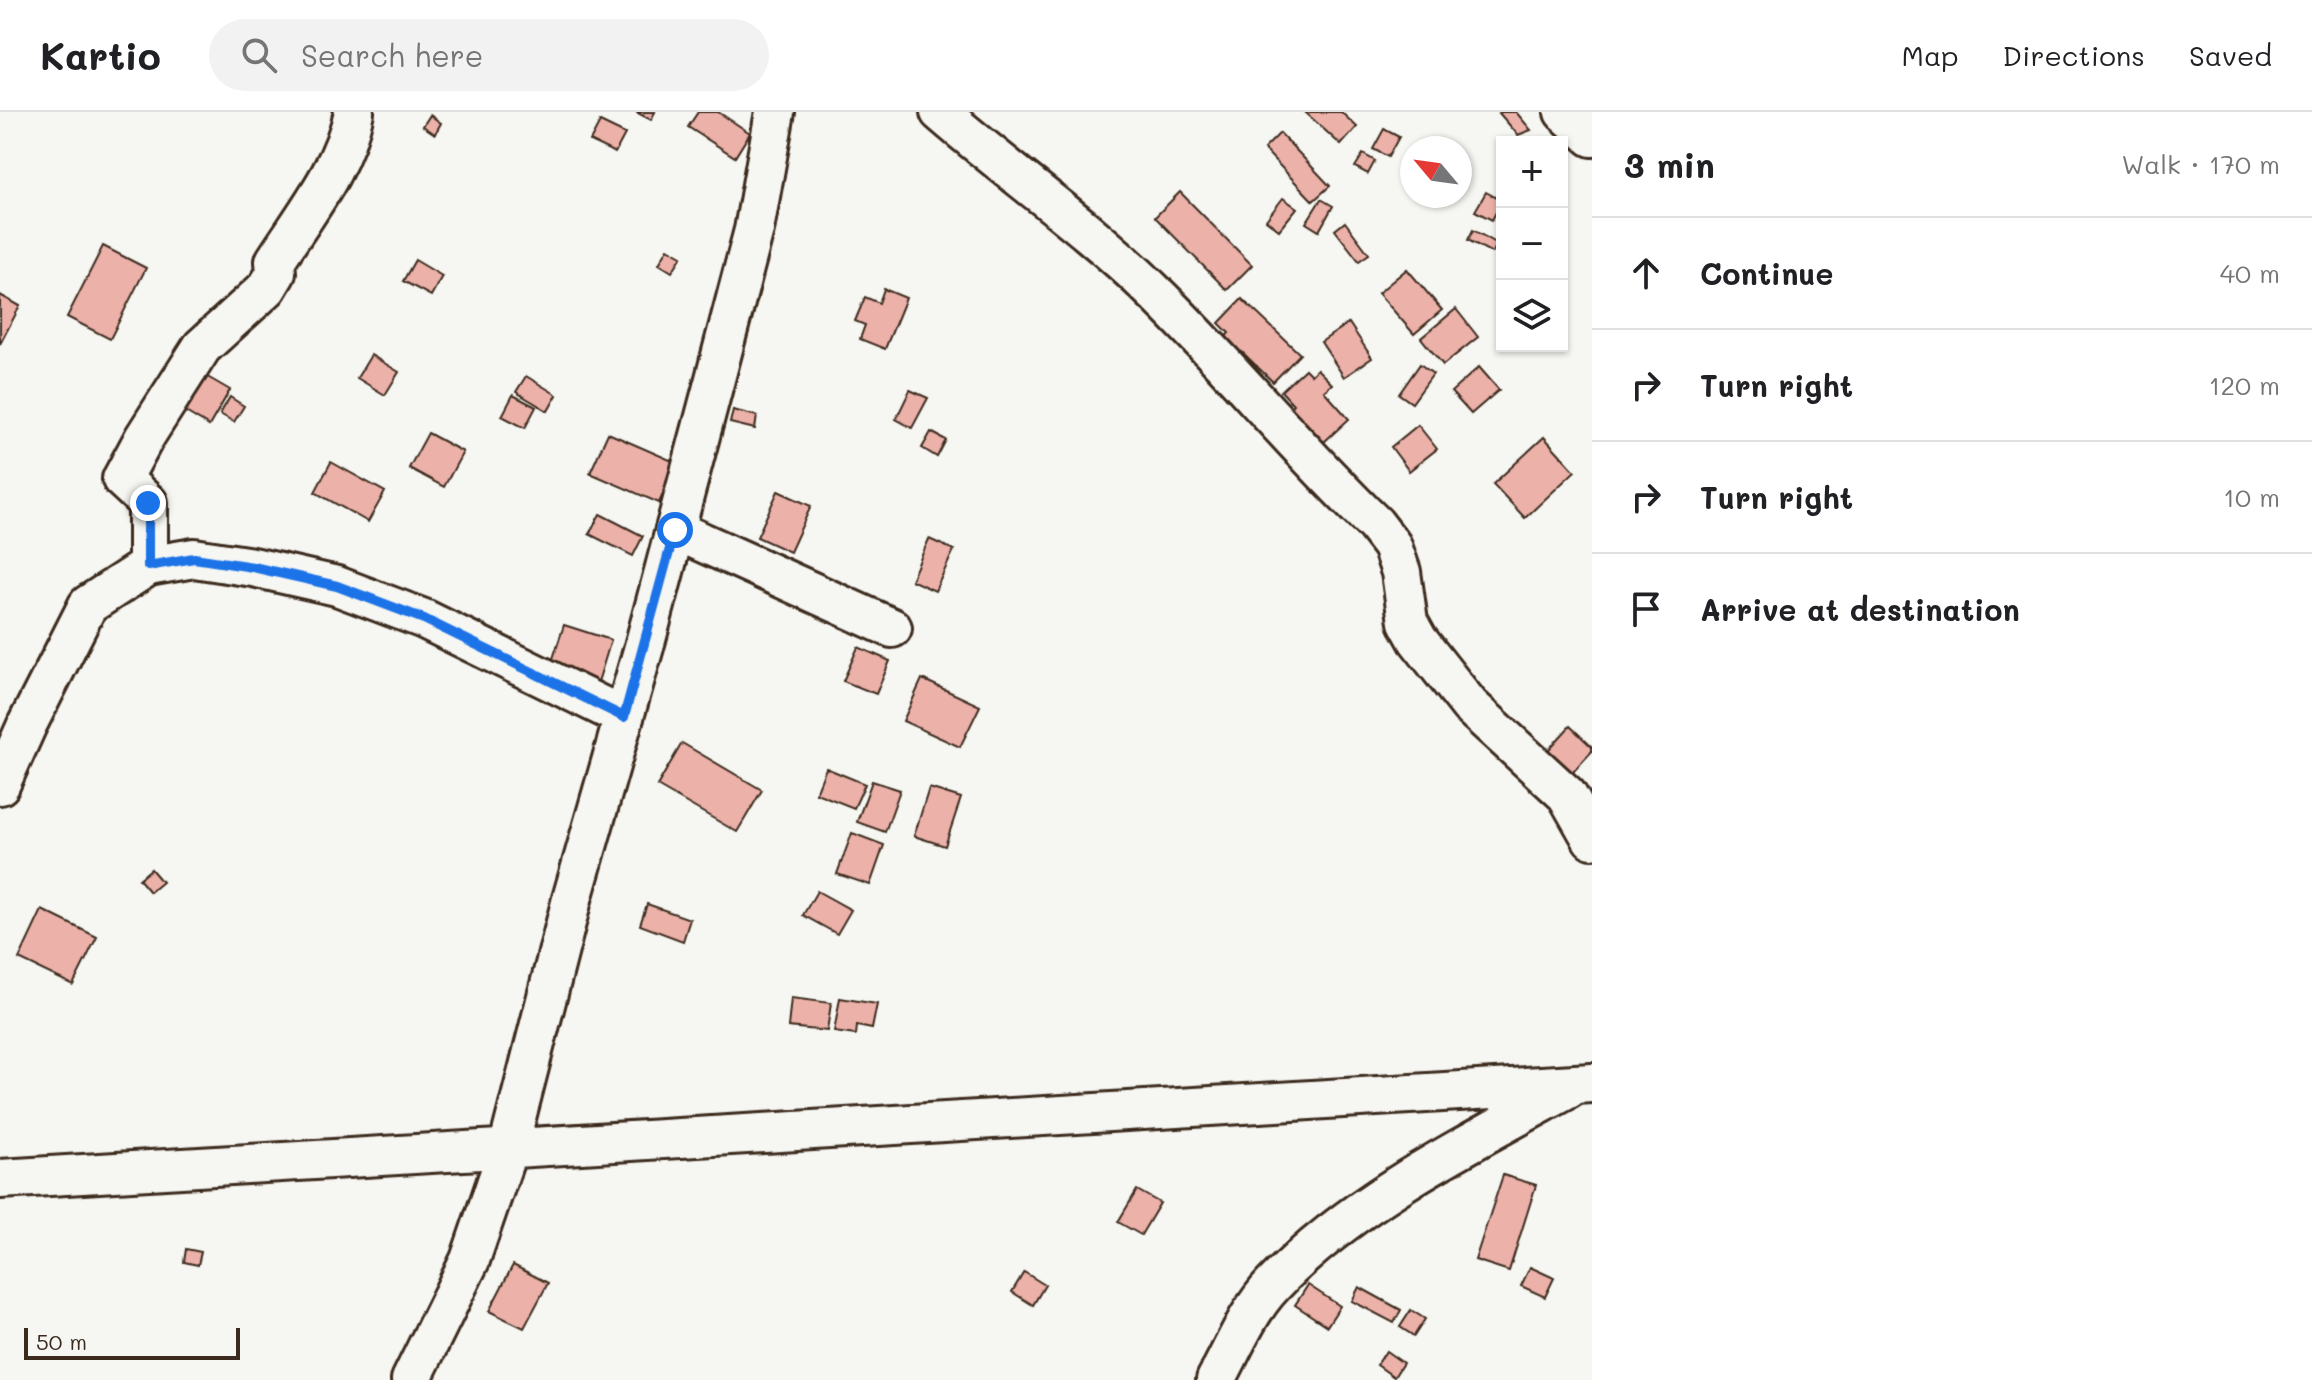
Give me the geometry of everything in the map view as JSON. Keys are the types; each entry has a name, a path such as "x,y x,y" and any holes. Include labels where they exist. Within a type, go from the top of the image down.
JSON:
{"street":[{"path":"148,566 148,503 122,479 144,438 202,347 267,288 276,273 275,261 334,170 349,135 354,112"},
{"path":"940,112 1076,223 1152,290 1375,524 1392,546 1401,572 1408,622 1418,640 1470,706 1567,795 1592,839"},
{"path":"1564,112 1592,137"},
{"path":"423,1375 470,1260 508,1149 572,899 675,530 754,230 771,114"},
{"path":"675,530 892,628"},
{"path":"0,785 88,605 148,566 194,558 253,567 337,586 424,619 624,717"},
{"path":"0,1179 1585,1084"},
{"path":"1216,1380 1248,1320 1271,1287 1334,1229 1451,1153 1585,1084"}],"building":[{"path":"636,112 655,112 651,120"},
{"path":"698,112 718,112 750,133 735,157 688,127"},
{"path":"1305,112 1341,112 1357,127 1341,145"},
{"path":"1501,112 1516,112 1531,130 1518,135"},
{"path":"430,115 441,123 435,134 423,126"},
{"path":"600,122 625,134 615,153 590,141"},
{"path":"1384,129 1399,137 1388,157 1373,149"},
{"path":"1280,133 1330,186 1313,201 1264,149"},
{"path":"1363,154 1375,161 1368,174 1355,167"},
{"path":"1180,192 1252,265 1227,290 1155,217"},
{"path":"1486,192 1496,198 1496,212 1492,220 1475,211"},
{"path":"1283,198 1297,208 1279,230 1266,220"},
{"path":"1321,199 1333,206 1319,231 1306,223"},
{"path":"1345,222 1369,254 1359,261 1335,230"},
{"path":"1473,230 1496,243 1496,247 1492,253 1468,240"},
{"path":"103,246 146,268 110,339 67,317"},
{"path":"668,248 682,256 672,272 659,264"},
{"path":"415,260 442,276 431,296 403,281"},
{"path":"1407,269 1442,310 1414,334 1378,293"},
{"path":"884,289 906,298 885,349 860,339 865,325 855,321 865,297 879,303"},
{"path":"0,295 20,306 0,344"},
{"path":"1242,299 1300,354 1273,382 1242,352 1235,359 1219,344 1229,333 1219,323"},
{"path":"1456,309 1478,337 1443,365 1421,338"},
{"path":"1349,323 1372,358 1344,377 1321,342"},
{"path":"371,355 399,372 385,395 357,378"},
{"path":"1420,364 1433,374 1412,403 1399,394"},
{"path":"1479,367 1499,390 1471,414 1451,392"},
{"path":"1305,369 1311,375 1317,369 1332,384 1324,391 1349,419 1324,442 1305,422 1298,428 1285,412 1293,404 1281,391"},
{"path":"204,375 230,390 209,426 184,411"},
{"path":"526,376 557,395 548,411 516,392"},
{"path":"910,390 928,398 912,428 896,419"},
{"path":"513,395 536,407 525,428 502,416"},
{"path":"230,397 244,406 234,422 220,414"},
{"path":"733,410 757,416 755,429 730,423"},
{"path":"1418,425 1437,449 1409,471 1391,447"},
{"path":"931,432 946,440 937,457 922,448"},
{"path":"428,433 463,452 444,487 409,468"},
{"path":"608,433 677,463 659,503 590,473"},
{"path":"1544,437 1575,471 1525,518 1493,484"},
{"path":"331,462 385,492 368,522 315,492"},
{"path":"778,491 811,506 790,552 757,537"},
{"path":"600,514 643,536 633,556 589,534"},
{"path":"929,539 954,550 935,591 911,580"},
{"path":"564,625 611,640 598,682 572,674 548,674"},
{"path":"858,647 890,661 876,694 843,681"},
{"path":"922,679 980,706 960,747 903,721"},
{"path":"1570,726 1592,747 1592,751 1564,782 1540,759"},
{"path":"682,743 762,790 737,832 657,786"},
{"path":"826,768 865,784 854,808 816,793"},
{"path":"872,781 900,790 885,832 857,822"},
{"path":"929,788 961,798 945,846 914,836"},
{"path":"852,833 884,845 870,885 837,874"},
{"path":"151,869 162,882 150,892 139,879"},
{"path":"817,891 851,910 837,934 803,915"},
{"path":"647,904 690,919 683,941 640,925"},
{"path":"42,910 97,937 73,985 19,959"},
{"path":"791,998 831,1003 827,1031 788,1027"},
{"path":"840,998 877,1004 872,1029 857,1026 856,1035 834,1032"},
{"path":"1503,1175 1536,1185 1509,1271 1475,1260"},
{"path":"1137,1190 1160,1203 1141,1235 1118,1222"},
{"path":"186,1249 201,1252 198,1265 184,1262"},
{"path":"513,1265 548,1283 524,1328 489,1311"},
{"path":"1530,1267 1554,1278 1545,1297 1521,1286"},
{"path":"1024,1272 1045,1285 1033,1305 1012,1292"},
{"path":"1308,1285 1340,1306 1327,1326 1295,1305"},
{"path":"1359,1287 1401,1310 1394,1323 1352,1301"},
{"path":"1411,1310 1425,1319 1414,1336 1400,1327"},
{"path":"1386,1351 1403,1363 1394,1377 1377,1365"}],"route":[{"path":"148,503 148,566 194,558 253,567 337,586 424,619 624,717 675,530"}]}
